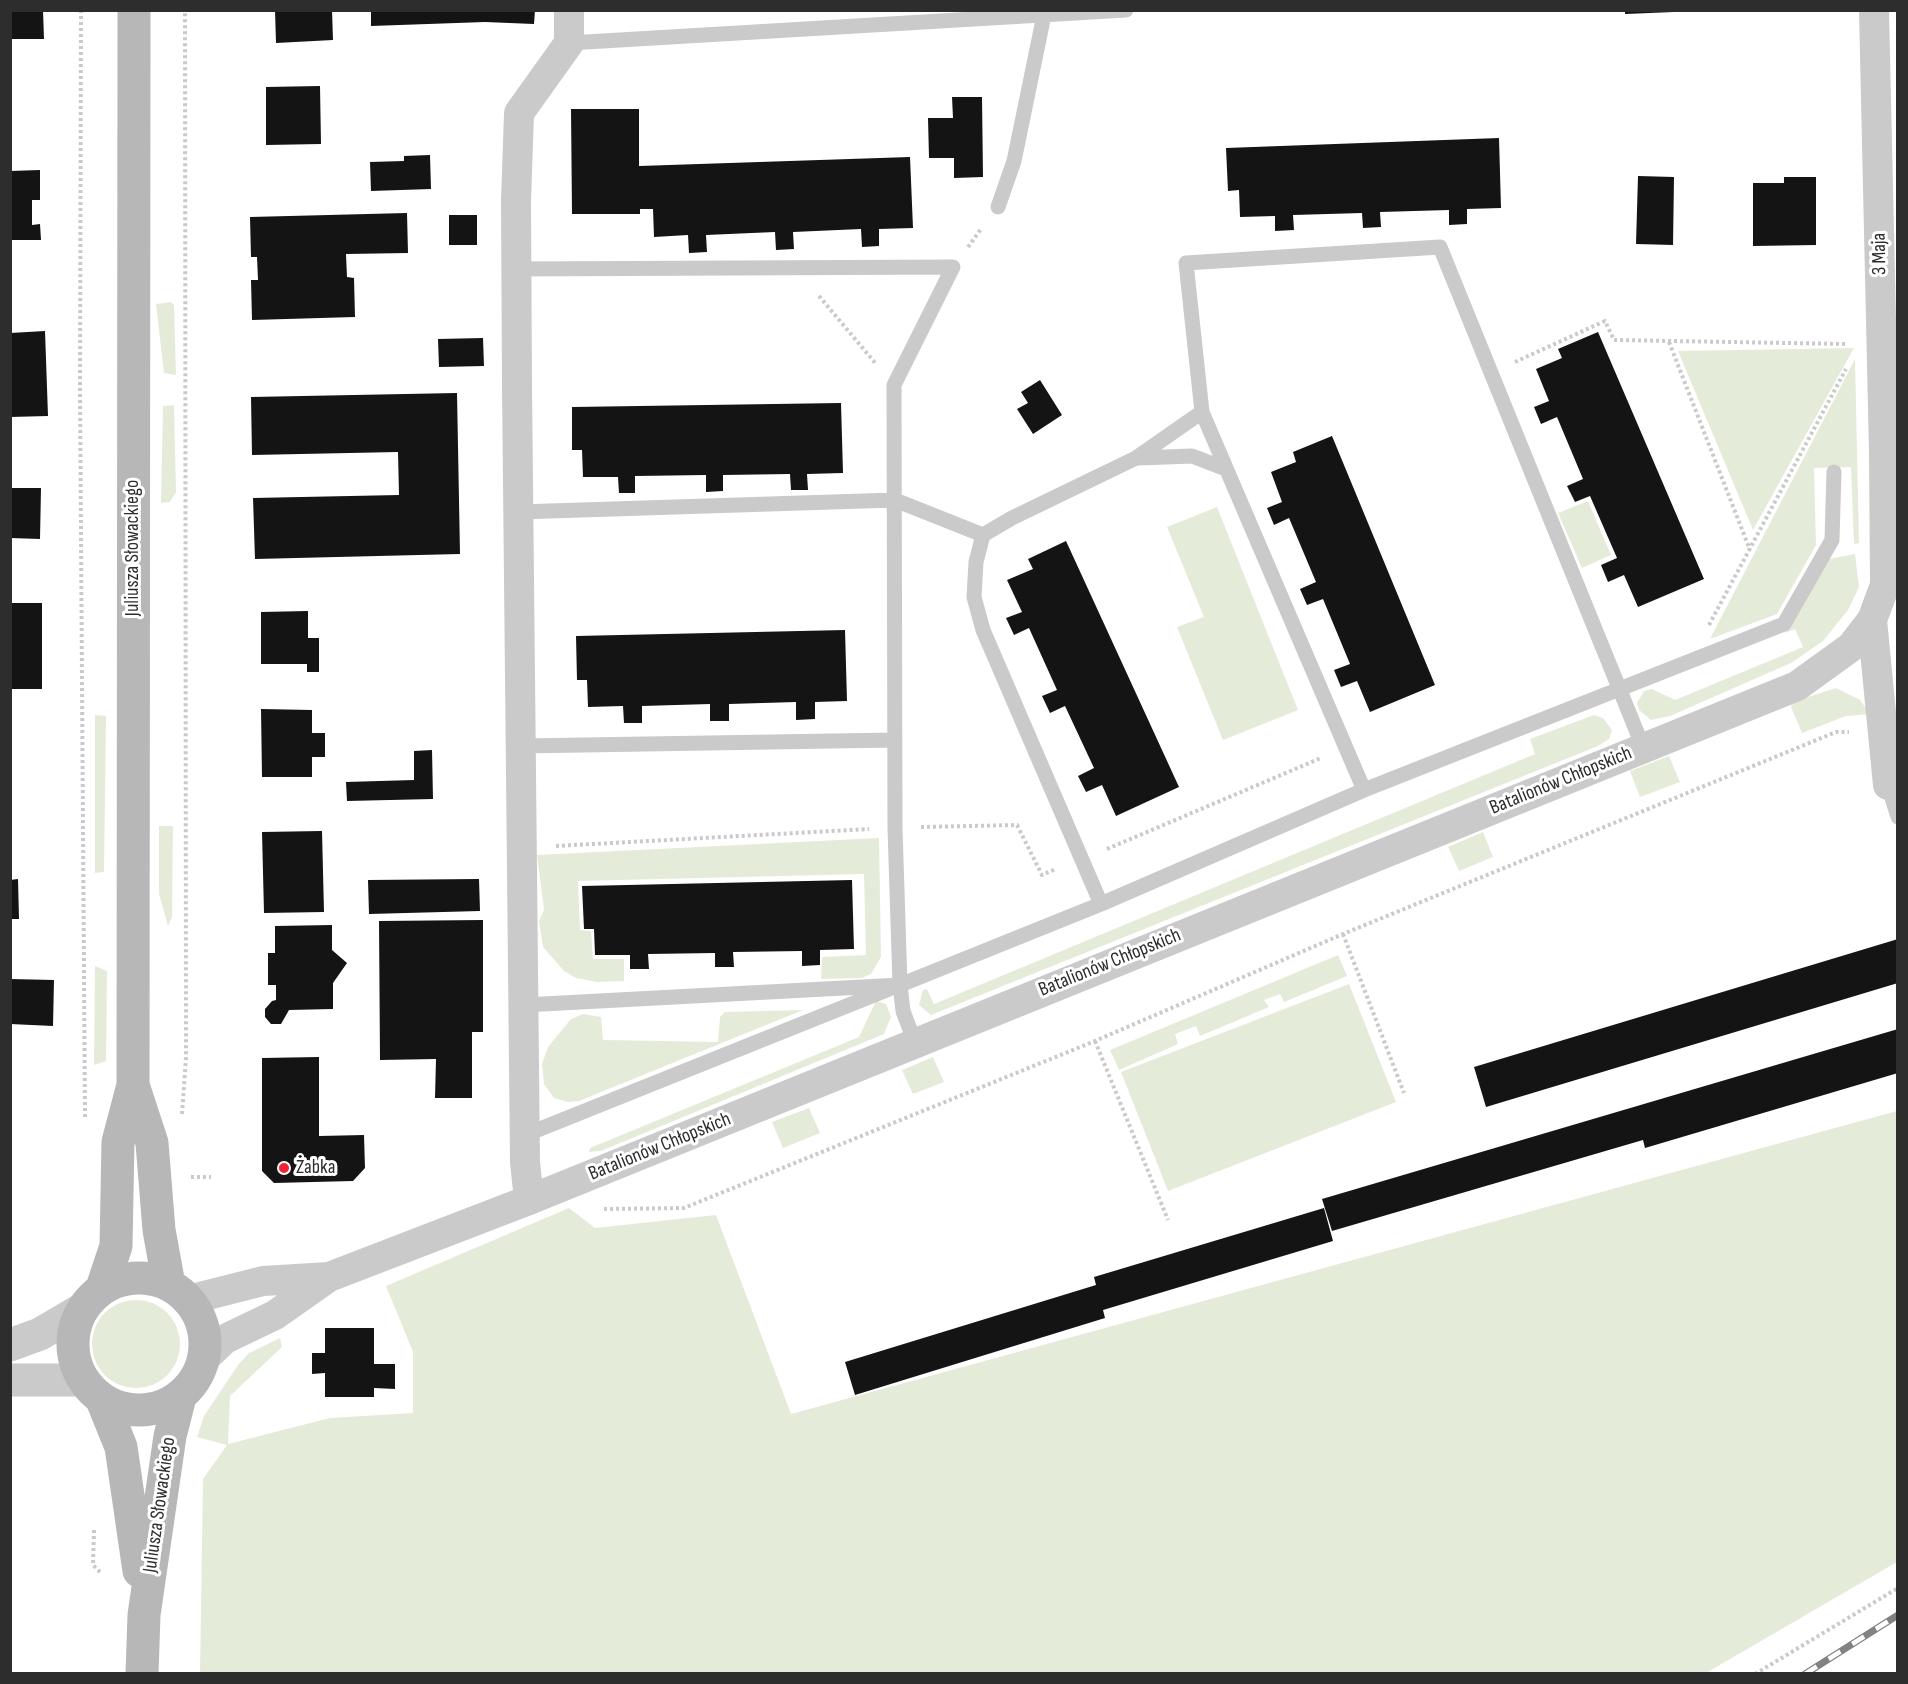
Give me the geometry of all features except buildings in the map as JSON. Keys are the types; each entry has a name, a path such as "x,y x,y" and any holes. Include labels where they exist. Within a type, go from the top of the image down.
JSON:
{"main road":[{"name":"Juliusza Słowackiego","path":"92,1299 116,1246 118,1142 133,1085 134,10"},
{"name":"Juliusza Słowackiego","path":"133,1085 152,1143 159,1230 179,1293"},
{"path":"135,1278 153,1279 179,1293 203,1328 204,1359 198,1373 180,1397 150,1410 133,1410 117,1407 92,1390 75,1363 72,1345 74,1327 92,1299 118,1280 135,1278"},
{"name":"Juliusza Słowackiego","path":"92,1390 121,1447 128,1479 144,1615"},
{"name":"Juliusza Słowackiego","path":"142,1674 144,1615 170,1436 180,1397"}],"street":[{"path":"529,1200 525,1135 518,512 516,269 519,113 569,43 568,10"},
{"name":"3 Maja","path":"1874,10 1891,452 1884,585 1872,620 1885,730 1888,785"},
{"name":"Batalionów Chłopskich","path":"204,1359 225,1339 275,1315 330,1277 529,1200 1797,686 1851,647 1872,620"},
{"name":"Batalionów Chłopskich","path":"179,1293 263,1281 330,1277"},
{"path":"10,1345 58,1325 92,1299"},
{"path":"10,1380 92,1390"}],"lane":[{"path":"569,43 1126,10"},
{"path":"998,207 1014,161 1044,15"},
{"path":"1364,790 1202,412 1186,263 1440,247 1643,747"},
{"path":"516,269 953,267 894,385 895,828 900,985 903,1011 915,1043"},
{"path":"1101,904 983,630 974,597 976,562 983,535 1011,518 1136,458 1202,412"},
{"path":"1136,458 1192,456 1226,469"},
{"path":"525,1135 1101,904 1364,790 1784,624 1832,540 1834,472"},
{"path":"518,512 895,500 983,535"},
{"path":"521,746 895,740"},
{"name":"3 Maja","path":"1888,785 1898,817"},
{"path":"524,1005 900,985"}],"path":[{"path":"81,10 80,401 85,1121"},
{"path":"182,1118 186,1058 185,10"},
{"path":"953,267 998,207"},
{"path":"794,268 894,385"},
{"path":"1492,372 1605,321 1614,340 1847,344"},
{"path":"1669,342 1750,550"},
{"path":"1688,662 1848,365"},
{"path":"576,1181 596,1209 684,1208 1095,1041 1343,934 1836,732 1885,730"},
{"path":"522,847 895,828 1017,825 1042,875 1345,748"},
{"path":"1343,934 1404,1093"},
{"path":"1095,1041 1168,1220"},
{"path":"189,1177 211,1177"},
{"path":"1755,1674 1898,1588"}],"green space":[{"path":"171,302 174,305 176,375 164,373 156,304"},
{"path":"1854,348 1753,530 1678,351"},
{"path":"1855,359 1859,543 1854,544 1851,467 1814,468 1816,545 1777,614 1710,639"},
{"path":"174,405 176,492 170,502 161,503 163,406"},
{"path":"1588,501 1611,555 1582,568 1558,513"},
{"path":"1217,507 1298,710 1223,740 1177,627 1204,617 1167,527"},
{"path":"1855,554 1859,587 1848,610 1823,641 1791,663 1670,716 1651,720 1639,710 1637,703 1644,691 1652,689 1675,700 1803,647 1795,629 1785,633 1792,619 1829,559"},
{"path":"1836,688 1860,700 1870,714 1846,716 1802,733 1791,707 1792,702"},
{"path":"95,715 106,716 104,872 95,873"},
{"path":"1594,715 1603,718 1612,730 1609,739 1598,746 931,1015 919,1005 923,990 927,989 934,1004 1535,754 1530,739"},
{"path":"1669,756 1680,782 1640,797 1630,771"},
{"path":"159,826 173,826 172,917 168,926 159,894"},
{"path":"1483,832 1493,857 1459,871 1448,847"},
{"path":"879,838 881,957 871,974 862,978 821,979 822,957 866,955 864,874 578,881 580,930 591,931 593,959 624,959 624,981 597,982 576,978 564,971 543,947 539,921 544,910 537,855"},
{"path":"1338,955 1347,976 1284,1002 1280,994 1264,1000 1269,1007 1200,1036 1196,1026 1175,1034 1178,1044 1119,1070 1110,1050"},
{"path":"95,966 107,971 106,1061 94,1065"},
{"path":"1349,984 1396,1102 1168,1191 1121,1072"},
{"path":"876,1001 886,1004 891,1017 884,1034 601,1151 589,1152 590,1148 859,1037"},
{"path":"803,1010 579,1101 568,1102 554,1098 544,1084 542,1064 548,1047 571,1019 583,1014 601,1017 603,1040 718,1042 720,1017 725,1012"},
{"path":"933,1057 944,1082 913,1094 902,1070"},
{"path":"809,1108 820,1133 783,1148 772,1122"},
{"path":"1897,1111 1897,1562 1706,1673 200,1673 203,1479 227,1445 197,1437 204,1416 238,1365 249,1353 280,1338 282,1347 230,1396 228,1444 330,1418 413,1413 413,1352 386,1286 569,1208 595,1228 716,1215 791,1414"},
{"path":"136,1300 153,1303 167,1313 177,1327 180,1344 177,1361 167,1375 153,1385 136,1388 119,1385 105,1375 95,1361 92,1344 95,1327 105,1313 119,1303"}],"railway":[{"path":"1805,1674 1898,1615"}],"place":[{"name":"Żabka","path":"284,1168"}]}
